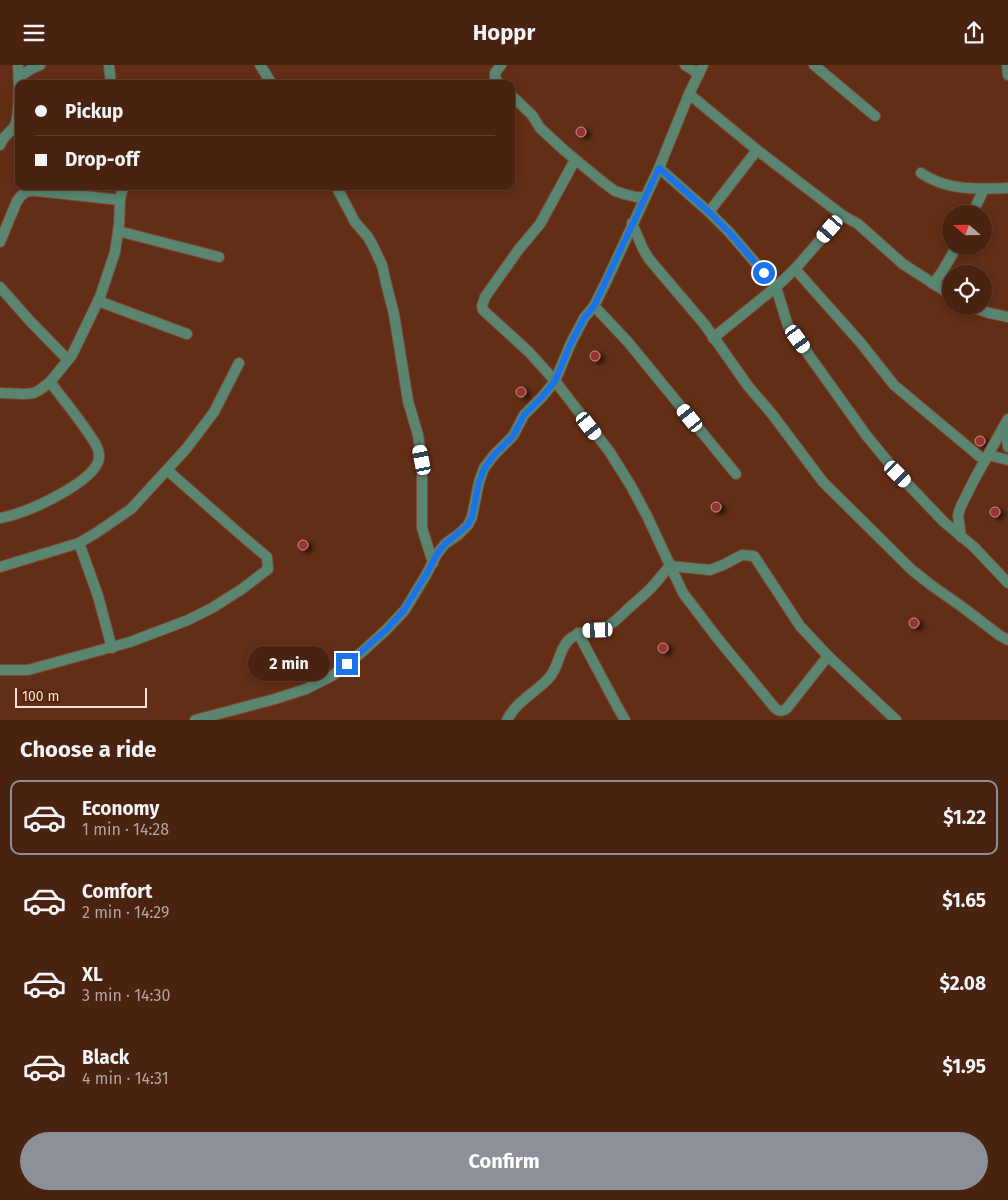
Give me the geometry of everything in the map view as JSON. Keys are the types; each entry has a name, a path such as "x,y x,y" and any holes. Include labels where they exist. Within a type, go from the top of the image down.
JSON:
{"street":[{"path":"18,65 19,80"},
{"path":"19,77 40,65"},
{"path":"109,65 111,80"},
{"path":"260,65 269,80"},
{"path":"497,80 495,73 501,65"},
{"path":"195,720 283,697 306,689 332,675 362,652 386,630 404,610 437,554 445,544 468,525 472,517 479,482 484,469 494,455 513,436 524,415 555,381 584,318 594,306 659,168 701,69 685,65"},
{"path":"814,65 875,116"},
{"path":"1006,65 1008,75"},
{"path":"689,94 757,150 842,215 858,225 903,264 942,289"},
{"path":"515,99 532,115 540,128 604,183 615,191 636,197 645,197"},
{"path":"0,145 4,137 15,127"},
{"path":"709,212 757,150"},
{"path":"575,160 540,224 519,249 485,297 482,306 483,310 529,352 555,381 609,451 643,509 683,593 701,618 777,709 783,710 787,708 828,656"},
{"path":"659,168 729,232 776,287 788,326 866,435 898,474 944,522 974,547 1008,583"},
{"path":"921,173 929,179 951,187 1008,188"},
{"path":"976,205 984,189"},
{"path":"0,393 34,393 50,382 72,355 98,301 115,252 122,190"},
{"path":"338,190 355,222 373,245 382,265 394,314 408,401 418,435 422,460 422,528 432,563"},
{"path":"0,242 20,195 25,192 37,191 120,200"},
{"path":"713,338 776,287 842,215"},
{"path":"632,223 649,259 705,325 748,386 824,482 912,570 998,635 1008,640"},
{"path":"118,231 219,257"},
{"path":"933,283 952,255"},
{"path":"794,269 860,343 894,385 987,458 1008,460"},
{"path":"0,287 68,360"},
{"path":"98,301 187,334"},
{"path":"594,306 628,342 736,475"},
{"path":"992,314 1008,317"},
{"path":"0,567 79,543 131,509 186,449 214,413 239,363"},
{"path":"0,519 19,513 57,496 75,485 95,468 98,462 99,453 96,445 50,382"},
{"path":"961,537 958,515 964,499 1006,422"},
{"path":"1006,422 1008,447"},
{"path":"0,670 28,670 112,648 138,639 212,608 242,589 268,569 267,557 167,470"},
{"path":"79,543 98,596 112,648"},
{"path":"670,566 710,570 742,555 754,555 800,626 828,656 896,720"},
{"path":"507,720 524,698 551,676 570,638 578,633 605,628 650,589 670,566"},
{"path":"578,633 625,720"}],"building":[{"path":"579,127 583,127 586,132 585,136 579,137 576,134 576,130"},
{"path":"593,351 597,351 600,356 599,360 593,361 590,358 590,354"},
{"path":"519,387 523,387 526,392 525,396 519,397 516,394 516,390"},
{"path":"978,436 982,436 985,441 984,445 978,446 975,443 975,439"},
{"path":"714,502 718,502 721,507 720,511 714,512 711,509 711,505"},
{"path":"993,507 997,507 1000,512 999,516 993,517 990,514 990,510"},
{"path":"301,540 305,540 308,545 307,549 301,550 298,547 298,543"},
{"path":"912,618 916,618 919,623 918,627 912,628 909,625 909,621"},
{"path":"661,643 665,643 668,648 667,652 661,653 658,650 658,646"}],"route":[{"path":"347,664 386,630 404,610 437,554 445,544 468,525 475,508 479,482 484,469 494,455 513,436 524,415 555,381 571,343 584,318 594,306 606,282 659,168 729,232 764,273"}]}
